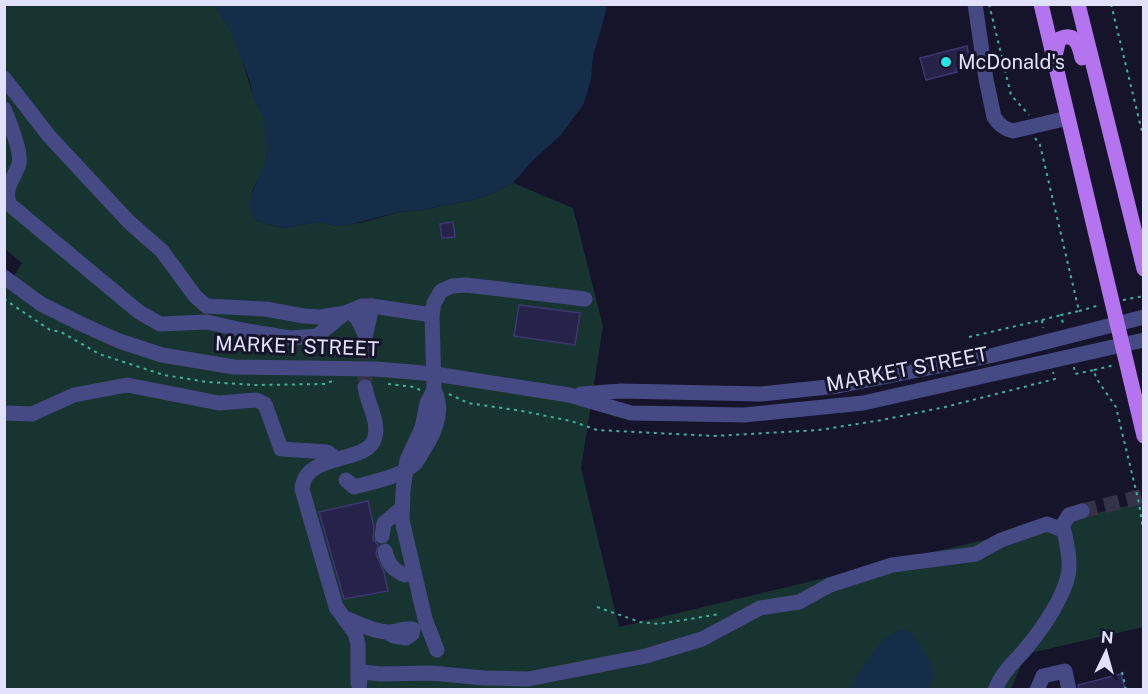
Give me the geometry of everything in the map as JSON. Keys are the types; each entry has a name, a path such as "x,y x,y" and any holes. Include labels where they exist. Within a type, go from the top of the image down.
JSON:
{"main road":[{"path":"1041,4 1143,436"},
{"path":"1077,4 1143,269"},
{"path":"1055,61 1059,39 1066,36 1074,37 1080,46 1109,166 1122,186"}],"street":[{"path":"975,4 986,80 994,117 1001,126 1013,131 1068,118"},
{"path":"4,78 49,136 129,222 162,251 195,296 206,306 265,309 320,317 345,313 362,306 372,306 432,315"},
{"path":"4,110 20,162 6,195 9,204 93,275 146,316 160,324 207,322 290,338 317,336 345,313"},
{"name":"MARKET STREET","path":"4,278 41,304 99,333 143,350 173,357 234,367 376,369 435,374 569,395 631,412 744,415 863,403 1143,340"},
{"path":"353,489 408,469 414,465 434,436 440,401 434,390 432,315 434,303 441,291 452,286 466,285 585,299"},
{"path":"345,313 354,315 365,339 372,306"},
{"name":"MARKET STREET","path":"569,395 621,391 761,394 838,386 994,355 1143,317"},
{"path":"4,413 32,414 74,395 127,385 219,403 256,399 265,404 281,449 327,452 337,459"},
{"path":"359,688 356,679 358,644 355,633 336,607 302,489 304,478 310,471 368,449 375,438 374,420 365,387"},
{"path":"408,469 402,520 425,619 437,650"},
{"path":"402,508 384,523 383,544 387,560 396,571 405,575 414,572"},
{"path":"995,690 1001,675 1028,646 1064,588 1069,571 1069,554 1063,527 1069,515 1082,511"},
{"path":"359,688 363,672 380,675 423,673 528,679 646,656 702,639 760,609 799,602 830,585 882,568 904,562 976,554 1001,540 1047,524 1060,529 1063,527"},
{"path":"345,618 386,632"},
{"path":"1037,690 1043,676 1065,671 1069,690"}],"path":[{"path":"989,4 1011,95 1029,113 1035,139 1040,145 1079,311"},
{"path":"1111,4 1143,140"},
{"path":"1124,300 1143,296"},
{"path":"1042,320 1099,306"},
{"path":"1061,315 1066,336"},
{"path":"1071,357 1075,374 1114,365"},
{"path":"1094,370 1096,378 1116,407 1139,503 1143,537"},
{"path":"597,607 640,622 659,624 723,614"},
{"path":"1122,672 1126,690"}],"green space":[{"path":"4,5 214,5 233,37 265,125 266,161 252,192 251,200 257,221 283,228 319,222 336,226 365,222 399,212 422,210 471,200 489,195 513,183 573,208 603,326 581,468 619,627 1143,502 1143,627 1026,654 1011,689 5,689 4,293 22,263 5,249"}],"water":[{"path":"214,5 606,5 584,103 561,135 532,161 513,183 489,195 471,200 422,210 399,212 348,225 336,226 319,222 283,228 257,221 251,214 249,206 252,193 266,160 263,116 254,100 250,81 231,33"},
{"path":"899,630 909,631 930,663 934,678 928,689 849,689 877,647"}],"building":[{"name":"McDonald's","path":"967,46 971,65 956,69 957,72 926,80 920,58"},
{"path":"453,222 455,237 442,238 440,224"},
{"path":"519,305 580,313 575,345 514,336"},
{"path":"368,501 374,527 373,539 378,545 376,554 384,572 388,591 344,599 319,512"},
{"path":"1121,674 1125,690 1079,690 1078,685"}],"tunnel":[{"path":"365,344 365,387"},
{"path":"1082,511 1144,496"}],"place":[{"name":"McDonald's","path":"946,62"}]}
